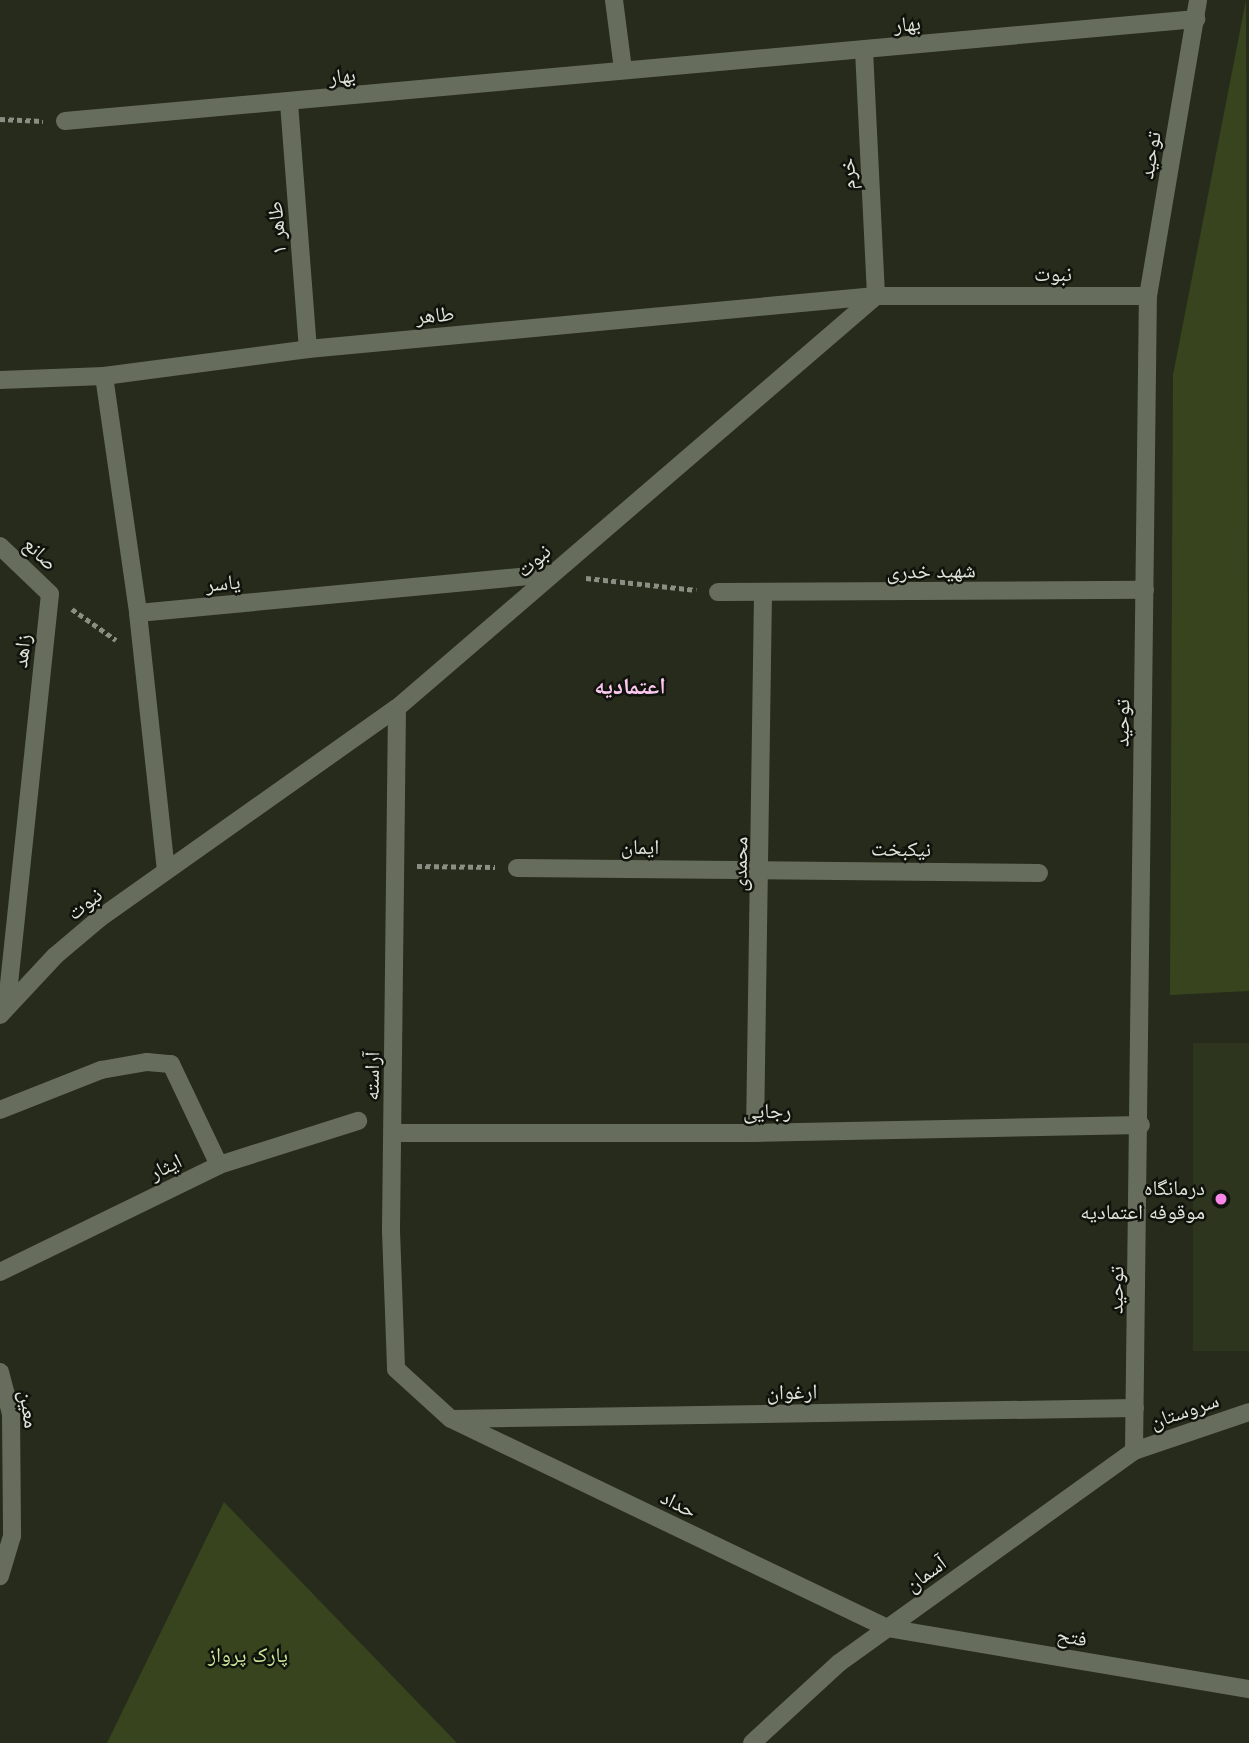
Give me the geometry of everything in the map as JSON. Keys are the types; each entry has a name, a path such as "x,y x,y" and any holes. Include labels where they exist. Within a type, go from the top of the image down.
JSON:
{"street":[{"path":"614,0 622,69"},
{"name":"توحید","path":"1134,1451 1141,1125 1147,296 1198,0"},
{"name":"بهار","path":"65,121 289,103 622,69 1196,19"},
{"name":"خرم","path":"863,50 876,296"},
{"name":"طاهر ۱","path":"289,103 308,349"},
{"name":"نبوت","path":"4,1010 82,933 166,870 397,708 876,296 1147,296"},
{"name":"طاهر","path":"0,380 104,376 308,349 876,296"},
{"path":"104,376 138,613 166,870"},
{"name":"صانع","path":"0,545 50,594"},
{"name":"یاسر","path":"138,613 551,574"},
{"name":"شهید خدری","path":"718,592 763,595 1145,590"},
{"name":"زاهد","path":"4,1010 50,594"},
{"name":"محمدی","path":"755,1133 762,869 763,595"},
{"name":"آراسته","path":"397,708 391,1313 396,1369 451,1419"},
{"name":"ایمان","path":"517,868 762,869"},
{"name":"نیکبخت","path":"762,869 1039,873"},
{"path":"0,1110 36,1092 101,1070 147,1062 171,1064 219,1165"},
{"name":"ایثار","path":"0,1272 219,1165 358,1121"},
{"name":"رجایی","path":"393,1133 755,1133 1141,1125"},
{"name":"معین","path":"0,1372 11,1414 12,1536 0,1576"},
{"name":"ارغوان","path":"451,1419 1135,1408"},
{"name":"سروستان","path":"1134,1451 1249,1412"},
{"name":"حداد","path":"451,1419 887,1628"},
{"name":"آسمان","path":"752,1743 802,1692 1134,1451"},
{"name":"فتح","path":"887,1628 1249,1689"}],"path":[{"path":"0,119 65,121"},
{"path":"551,574 718,592"},
{"path":"50,594 143,659"},
{"path":"396,866 517,868"}],"shaded area":[{"name":"درمانگاه موقوفه اعتمادیه","path":"1193,1043 1249,1043 1249,1351 1193,1351"}],"green space":[{"path":"1246,0 1249,991 1170,995 1173,375"},
{"name":"پارک پرواز","path":"224,1502 457,1743 107,1743"}],"place":[{"name":"درمانگاه موقوفه اعتمادیه","path":"1221,1199"}],"district":[{"name":"اعتمادیه","path":"630,686"}]}
